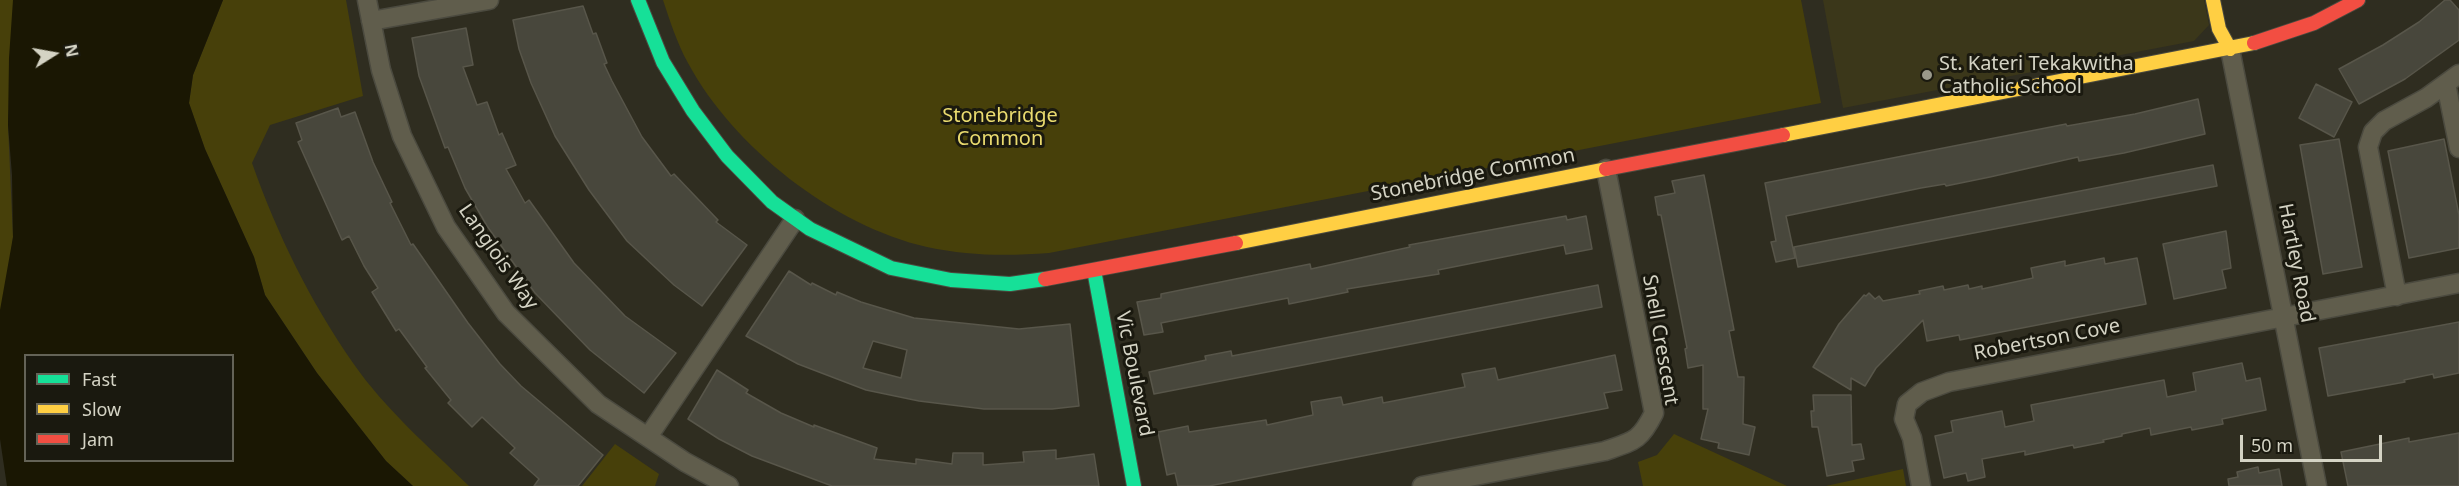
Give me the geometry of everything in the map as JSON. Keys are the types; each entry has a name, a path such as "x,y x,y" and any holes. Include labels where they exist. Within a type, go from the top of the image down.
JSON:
{"street":[{"name":"Langlois Way","path":"367,0 381,70 402,136 446,227 506,313 598,404 685,462 729,486"},
{"path":"371,21 489,0"},
{"name":"Stonebridge Common","path":"638,0 663,62 693,111 727,156 772,202 810,229 891,268 951,280 1010,284 1070,276 1606,169 2230,49 2268,39 2358,0"},
{"name":"Hartley Road","path":"2213,0 2219,29 2230,49 2317,486"},
{"name":"Hartley Road","path":"2230,49 2234,26"},
{"path":"2453,79 2459,148"},
{"path":"2397,296 2368,147 2373,132 2384,121 2426,98 2453,79"},
{"name":"Snell Crescent","path":"1422,486 1605,451 1634,441 1646,429 1654,413 1606,169"},
{"path":"648,437 795,219"},
{"name":"Vic Boulevard","path":"1094,270 1134,486"},
{"name":"Robertson Cove","path":"1921,486 1912,438 1904,419 1907,404 1922,392 1949,382 2459,283"}],"shaded area":[{"path":"13,0 223,0 193,75 189,103 205,149 254,257 265,295 317,373 386,461 413,486 7,486 0,439 0,310 13,237 8,125"},
{"name":"St. Kateri Tekakwitha Catholic School","path":"1823,0 2204,0 2209,25 2194,41 1843,108"}],"green space":[{"path":"0,0 16,0 8,125 13,237 0,351"},
{"path":"223,0 346,0 363,96 270,125 252,163 272,215 296,266 337,340 393,412 469,486 413,486 386,461 317,373 265,295 254,257 205,149 189,103 193,75"},
{"name":"Stonebridge Common","path":"663,0 1801,0 1821,103 1049,253 973,254 927,247 892,237 822,202 790,179 759,153 731,124 707,94 684,55"},
{"path":"1674,434 1787,486 1643,486 1638,462 1657,455"},
{"path":"615,444 659,474 655,486 582,486"},
{"path":"1903,469 1906,486 1826,486"}],"building":[{"path":"2445,0 2450,0 2459,10 2459,40 2405,79 2359,104 2339,69 2419,22"},
{"path":"583,6 607,63 604,64 642,137 671,176 674,174 718,220 716,222 747,245 702,306 674,285 627,241 589,190 555,136 531,83 519,49 513,20"},
{"path":"466,28 473,65 463,67 477,105 487,102 499,135 502,133 516,165 506,169 525,203 529,200 574,263 625,316 676,353 644,393 590,350 535,293 487,226 465,188 448,147 445,148 419,76 412,38"},
{"path":"2316,84 2352,102 2334,137 2299,118"},
{"path":"2198,99 2205,134 2124,153 2079,161 2078,157 1946,186 1945,184 1921,188 1786,216 1795,258 1776,262 1771,242 1776,241 1765,183 2066,124 2067,126 2135,114"},
{"path":"338,108 341,117 355,112 373,162 392,202 390,203 411,245 413,244 468,323 500,364 521,386 603,455 578,486 534,486 539,479 510,453 515,448 482,417 472,427 448,403 451,400 425,368 427,367 399,329 396,331 372,292 378,288 349,236 342,240 298,142 302,140 296,123"},
{"path":"2339,139 2362,267 2323,274 2300,145"},
{"path":"2444,139 2459,215 2459,248 2409,258 2388,151"},
{"path":"2213,165 2217,186 1798,267 1794,247"},
{"path":"1704,175 1734,330 1729,331 1738,377 1744,377 1743,424 1755,427 1749,455 1718,448 1719,443 1701,439 1708,409 1703,409 1703,365 1688,368 1685,349 1687,348 1661,215 1658,215 1655,197 1675,193 1672,181"},
{"path":"1566,216 1567,220 1586,216 1592,249 1566,254 1564,245 1438,270 1439,274 1347,289 1348,292 1289,304 1288,298 1161,323 1163,332 1144,335 1137,302 1161,298 1161,294 1310,264 1311,269 1410,247 1409,245"},
{"path":"2226,231 2231,268 2222,270 2226,288 2174,299 2163,244"},
{"path":"2104,258 2105,264 2137,258 2146,304 1960,340 1959,335 1927,341 1923,320 1876,368 1865,386 1851,378 1851,390 1813,367 1839,324 1864,295 1869,293 1875,299 1879,296 1883,301 1920,294 1919,291 1943,286 1944,290 1968,285 1969,289 1982,286 1982,289 2033,278 2031,268 2065,261 2065,266"},
{"path":"789,271 811,285 812,283 836,295 837,292 914,318 1019,329 1070,324 1079,406 1052,409 984,409 919,401 866,390 798,364 746,336","holes":["873,341 907,350 901,378 863,368"]},
{"path":"1598,285 1602,307 1154,394 1149,372 1206,360 1205,356 1231,351 1232,356"},
{"path":"2459,322 2459,373 2434,378 2433,374 2404,380 2405,382 2328,396 2319,348"},
{"path":"1615,355 1622,390 1604,393 1608,408 1209,486 1178,486 1175,473 1167,475 1158,432 1188,426 1189,432 1266,420 1267,425 1313,415 1311,402 1341,397 1343,405 1382,397 1383,403 1465,387 1462,374 1495,368 1498,380"},
{"path":"2242,363 2246,381 2260,378 2266,410 2222,419 2223,424 2192,430 2191,427 2151,435 2150,428 2122,434 2122,436 2103,440 2104,442 2074,448 2073,445 2025,455 2025,451 1982,459 1985,477 1968,481 1966,473 1944,478 1935,436 1953,432 1951,421 2002,411 2005,427 2034,421 2031,405 2164,380 2167,397 2196,391 2193,373"},
{"path":"717,370 748,390 746,393 781,413 814,427 814,425 877,448 874,459 916,464 916,459 952,464 953,453 983,453 983,465 1024,462 1023,452 1056,450 1056,459 1094,454 1099,486 832,486 752,456 688,419"},
{"path":"1813,395 1851,395 1852,445 1861,444 1864,459 1852,461 1854,471 1827,476 1818,427 1812,427"},
{"path":"2459,433 2459,486 2348,486 2341,452 2409,438 2409,442"},
{"path":"2258,467 2259,473 2279,469 2282,486 2229,486 2228,479 2238,477 2237,472"}],"traffic: fast":[{"path":"638,0 663,62 693,111 727,156 772,202 810,229 891,268 951,280 1010,284 1045,279"},
{"path":"1094,270 1134,486"}],"traffic: slow":[{"path":"2213,0 2219,29 2230,49"},
{"path":"1783,135 2254,43"},
{"path":"1236,243 1606,169"}],"traffic: jam":[{"path":"2254,43 2314,23 2358,0"},
{"path":"1606,169 1783,135"},
{"path":"1045,279 1236,243"}],"place":[{"name":"St. Kateri Tekakwitha Catholic School","path":"1927,75"}]}
